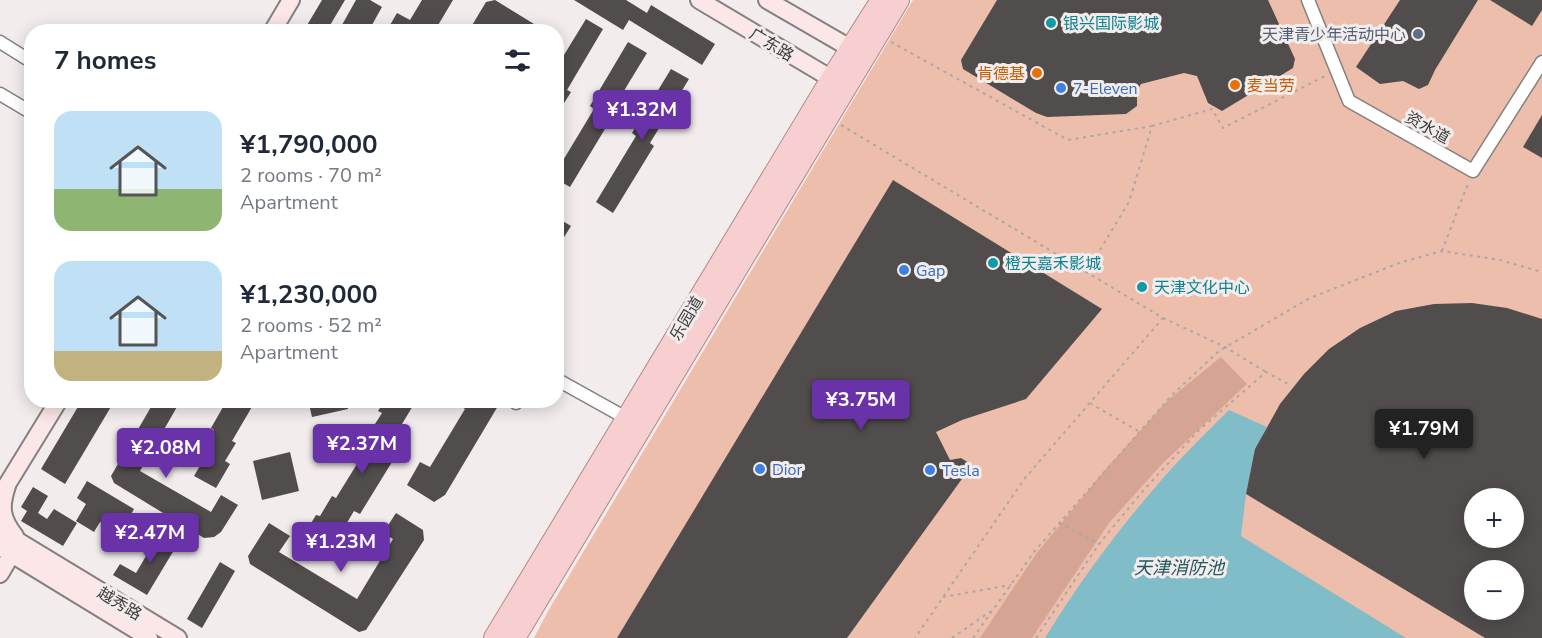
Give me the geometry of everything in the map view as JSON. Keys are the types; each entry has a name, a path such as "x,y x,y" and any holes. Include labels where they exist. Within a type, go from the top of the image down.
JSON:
{"main road":[{"name":"乐园道","path":"515,638 634,423 857,53 881,0"},
{"name":"乐园道","path":"857,53 878,35 899,0"},
{"name":"乐园道","path":"494,638 634,423 828,117 838,83"}],"street":[{"path":"277,24 291,0"},
{"path":"287,24 301,0"},
{"name":"广东路","path":"699,0 838,83"},
{"path":"767,0 857,53"},
{"name":"资水道","path":"1308,0 1349,101 1473,171"},
{"path":"0,42 24,57"},
{"path":"1473,171 1542,62"},
{"path":"0,94 24,108"},
{"path":"564,384 634,423"},
{"path":"0,574 8,527 2,512 2,486 43,408"},
{"path":"2,486 53,408"},
{"name":"越秀路","path":"6,544 149,638"},
{"name":"越秀路","path":"6,544 178,638"}],"path":[{"path":"878,35 1068,140 1152,126 1212,109 1223,128 1336,70"},
{"path":"828,117 1163,318 1225,347 1290,385"},
{"path":"1086,273 1129,202 1152,126"},
{"path":"1442,251 1473,171"},
{"path":"973,638 1034,552 1059,523 1172,395 1225,347 1310,298 1399,263 1442,251 1500,260 1542,272"},
{"path":"915,638 1025,478 1163,318"},
{"path":"1036,638 1099,544 1142,492 1198,431 1266,372"},
{"path":"1090,403 1140,432"},
{"path":"1059,523 1099,544"},
{"path":"943,597 1011,585"},
{"path":"952,638 993,609"}],"shaded area":[{"name":"天津文化中心","path":"913,0 1542,0 1542,638 534,638"},
{"path":"1221,357 1247,384 1161,465 1109,523 1032,638 980,638 1036,554 1105,470 1168,400"}],"water":[{"name":"天津消防池","path":"1229,410 1267,427 1255,450 1246,494 1241,536 1406,638 1045,638 1083,580 1124,525 1171,469"}],"building":[{"path":"322,0 345,0 331,24 308,24"},
{"path":"356,0 370,0 382,7 372,24 342,24"},
{"path":"422,0 453,0 439,24 391,24 397,13 410,20"},
{"path":"495,0 534,24 473,24 486,2"},
{"path":"574,0 626,0 647,13 651,5 715,44 702,65 629,20 623,30"},
{"path":"997,0 1268,0 1295,59 1293,68 1222,111 1208,103 1197,76 1184,73 1141,84 1137,91 1137,106 1126,114 1047,117 1036,113 963,69 961,60"},
{"name":"天津青少年活动中心","path":"1400,0 1478,0 1428,85 1419,89 1403,81 1380,84 1356,67"},
{"path":"1490,0 1542,0 1542,10 1532,26"},
{"path":"586,19 603,29 567,90 571,92 564,103 564,55"},
{"path":"628,42 647,53 608,117 611,119 570,187 564,184 564,159 594,109 590,106"},
{"path":"671,69 689,79 650,143 654,146 613,213 596,202 636,136 632,133"},
{"path":"1542,115 1542,158 1523,147"},
{"path":"893,180 1102,309 1026,399 962,420 936,432 950,460 961,458 972,465 847,638 617,638"},
{"path":"564,222 571,226 564,237"},
{"path":"1472,303 1507,308 1542,319 1542,638 1485,638 1246,494 1255,449 1280,404 1304,374 1329,349 1360,328 1396,311 1434,304"},
{"path":"77,408 110,408 65,484 41,469"},
{"path":"150,408 176,408 140,471 211,512 221,495 238,505 221,532 214,537 204,538 114,483 111,476"},
{"path":"222,408 251,408 232,441 236,443 225,461 230,464 216,488 194,476 207,454 202,451 214,430 211,428"},
{"path":"310,408 348,408 348,409 312,417"},
{"path":"380,408 412,408 402,424 406,427 394,446 400,449 360,514 354,511 342,531 339,529 325,552 302,538 316,515 320,516 332,496 336,498 373,438 368,435 382,413 378,411"},
{"path":"463,408 497,408 445,495 434,502 407,485 420,462 430,467 465,409"},
{"path":"290,452 299,491 262,500 253,461"},
{"path":"87,481 134,509 127,522 138,529 131,540 100,522 94,532 76,521 86,504 77,498"},
{"path":"33,487 48,496 38,513 47,519 54,509 77,523 63,546 21,521 27,511 21,507"},
{"path":"396,513 423,530 424,540 366,630 359,632 250,564 248,556 269,523 290,536 279,552 357,599 393,539 383,533"},
{"path":"162,529 180,540 147,595 113,575 120,564 136,573"},
{"path":"220,562 235,571 202,628 187,619"}],"place":[{"name":"银兴国际影城","path":"1051,23"},
{"name":"天津青少年活动中心","path":"1418,34"},
{"name":"肯德基","path":"1037,73"},
{"name":"麦当劳","path":"1235,85"},
{"name":"7-Eleven","path":"1061,88"},
{"name":"橙天嘉禾影城","path":"993,263"},
{"name":"Gap","path":"904,270"},
{"name":"天津文化中心","path":"1142,287"},
{"name":"Dior","path":"760,469"},
{"name":"Tesla","path":"930,470"}]}
